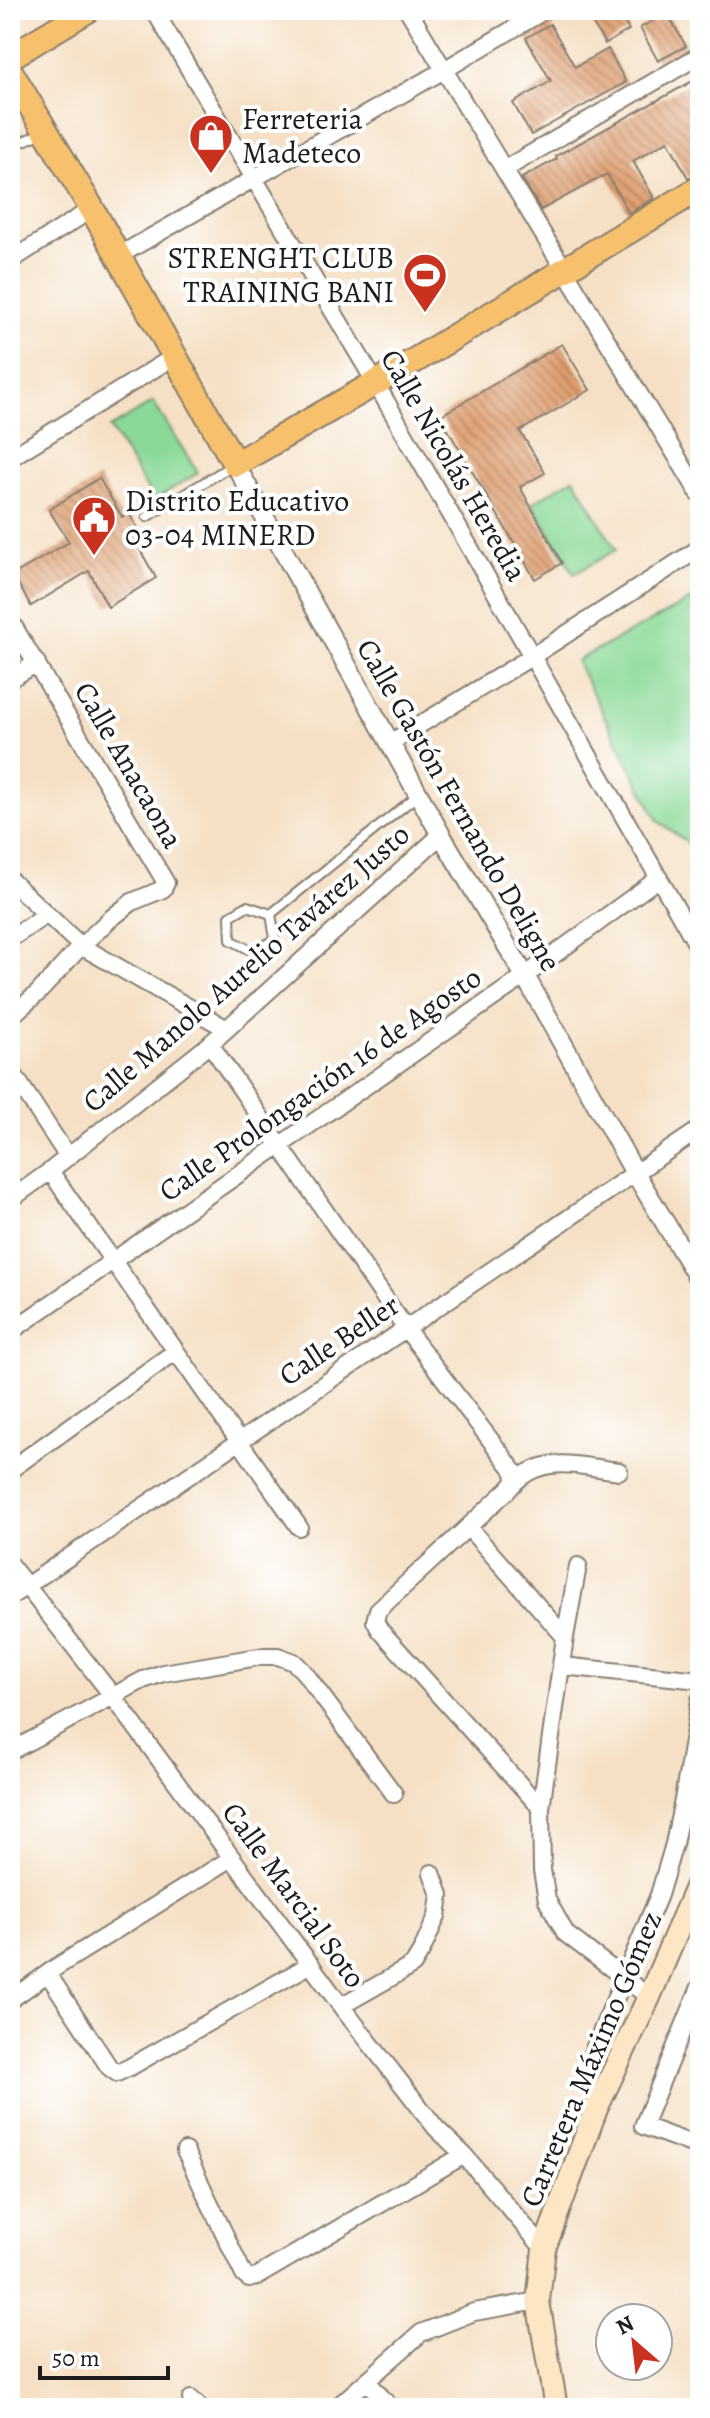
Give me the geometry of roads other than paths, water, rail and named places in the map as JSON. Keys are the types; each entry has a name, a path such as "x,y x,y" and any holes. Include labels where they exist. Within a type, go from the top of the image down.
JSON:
{"main road":[{"path":"10,57 88,10"},
{"path":"10,71 92,209 235,464 565,269 697,197"},
{"name":"Carretera Máximo Gómez","path":"556,2408 538,2301 544,2249 596,2109 700,1878"}],"street":[{"name":"Calle Nicolás Heredia","path":"154,10 375,382 700,950"},
{"path":"408,10 700,495"},
{"path":"118,256 545,10"},
{"path":"505,169 700,55"},
{"path":"10,261 92,209"},
{"path":"10,458 175,356"},
{"name":"Calle Gastón Fernando Deligne","path":"235,464 441,835 700,1281"},
{"path":"390,743 700,548"},
{"name":"Calle Anacaona","path":"10,620 166,883 163,889 132,902 81,946 38,993 10,1017"},
{"path":"10,679 37,663"},
{"name":"Calle Manolo Aurelio Tavárez Justo","path":"10,1200 210,1044 441,835"},
{"name":"Calle Prolongación 16 de Agosto","path":"10,1332 525,976 659,878"},
{"path":"10,880 81,946 227,1029"},
{"path":"10,939 47,914"},
{"path":"210,1044 406,1329 514,1471 515,1481"},
{"path":"10,1069 68,1157"},
{"name":"Calle Beller","path":"10,1597 700,1129"},
{"path":"50,1171 299,1527"},
{"path":"10,1470 176,1351"},
{"path":"541,1808 375,1621 378,1610 515,1481 538,1467 554,1463 619,1471"},
{"path":"468,1527 565,1637"},
{"name":"Calle Marcial Soto","path":"10,1565 112,1695 341,2006 436,2128 464,2155 544,2249"},
{"path":"578,1566 541,1808 542,1870 547,1900 566,1934 649,1997"},
{"path":"13,1750 143,1680 163,1673 278,1656 294,1662 304,1672 394,1794"},
{"path":"562,1666 700,1680"},
{"path":"592,2054 659,1895 674,1844 700,1700"},
{"path":"10,2000 232,1858"},
{"path":"341,2006 413,1965 437,1916 440,1895 432,1873"},
{"path":"48,1974 109,2067 117,2073 311,1964"},
{"path":"700,1987 643,2126 700,2147"},
{"path":"185,2151 244,2275 249,2279 464,2155"},
{"path":"336,2408 421,2333 474,2312 538,2301"},
{"path":"367,2381 391,2408"}],"lane":[{"path":"10,147 46,131"},
{"path":"147,517 235,464"},
{"path":"271,914 419,794"},
{"path":"247,906 271,914 275,939 254,952 231,940 230,916 247,906"}],"place":[{"name":"Ferreteria Madeteco","path":"211,175"},
{"name":"STRENGHT CLUB TRAINING BANI","path":"425,314"},
{"name":"Distrito Educativo 03-04 MINERD","path":"94,557"}]}
